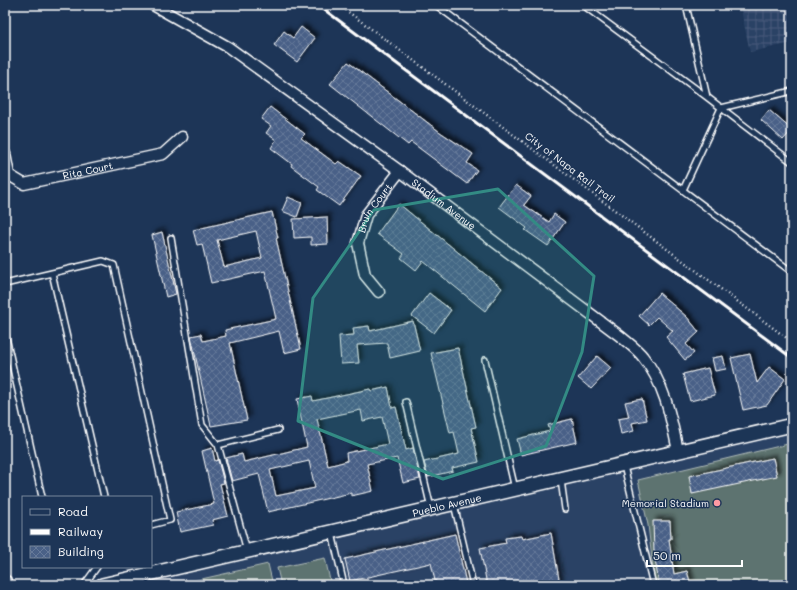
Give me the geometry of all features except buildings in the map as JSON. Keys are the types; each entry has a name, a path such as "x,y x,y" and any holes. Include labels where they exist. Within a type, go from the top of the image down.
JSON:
{"street":[{"name":"Stadium Avenue","path":"153,5 228,47 400,171 620,336 642,356 658,380 668,408 678,451"},
{"name":"Rita Court","path":"5,154 9,175 24,184 163,154 182,137"},
{"name":"Bruin Court","path":"379,292 365,275 358,243 366,215 400,171"},
{"name":"Pueblo Avenue","path":"102,585 157,569 248,552 792,425"}],"lane":[{"path":"436,5 792,272"},
{"path":"583,5 792,162"},
{"path":"686,5 707,97"},
{"path":"721,108 792,91"},
{"path":"683,190 721,108"},
{"path":"171,238 202,425 218,445 248,552"},
{"path":"5,284 103,261 114,266 170,520 152,525"},
{"path":"52,273 104,496"},
{"path":"5,334 42,496"},
{"path":"485,360 515,489"},
{"path":"406,402 431,509"},
{"path":"218,445 278,430"},
{"path":"623,464 653,585"},
{"path":"561,479 565,509"},
{"path":"454,504 473,585"},
{"path":"332,532 344,585"},
{"path":"84,585 96,568"}],"path":[{"name":"City of Napa Rail Trail","path":"339,5 792,342"}],"highlighted area":[{"path":"498,189 594,276 582,352 546,446 443,479 298,421 313,298 374,210"}],"shaded area":[{"path":"740,5 792,5 792,43 750,52"},
{"path":"792,425 792,585 102,585"}],"green space":[{"name":"Memorial Stadium","path":"792,443 792,585 655,585 648,525 638,480"},
{"path":"325,558 331,585 281,585 277,568"},
{"path":"268,564 273,585 175,585"}],"railway":[{"path":"318,5 792,358"}],"place":[{"name":"Memorial Stadium","path":"717,503"}]}
